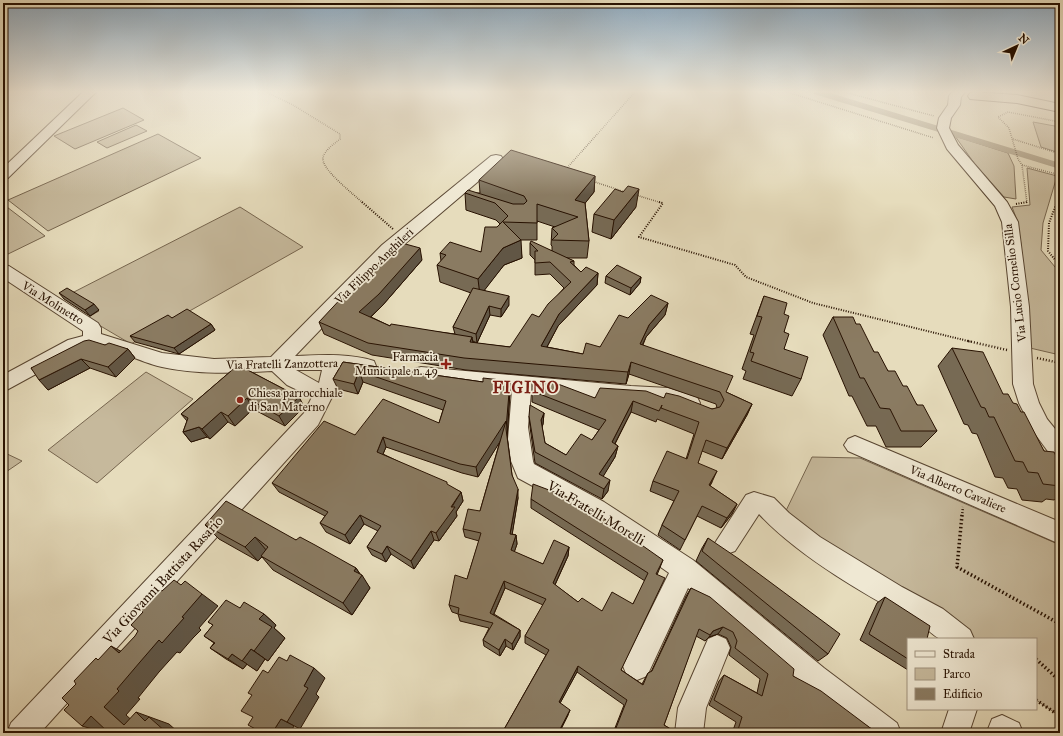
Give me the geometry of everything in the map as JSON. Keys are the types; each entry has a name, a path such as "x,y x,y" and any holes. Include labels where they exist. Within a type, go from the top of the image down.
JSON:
{"street":[{"path":"3,175 54,126"},
{"name":"Via Lucio Cornelio Silla","path":"943,126 952,146 1002,205 1010,222 1020,307 1023,355 1021,371 1023,384 1029,403 1040,425 1060,451"},
{"name":"Via Filippo Anghileri","path":"276,364 402,237 461,198 496,159"},
{"name":"Via Molinetto","path":"3,270 92,328 92,340"},
{"path":"3,384 74,345 92,340"},
{"name":"Via Fratelli Zanzottera","path":"92,340 108,342 169,362 214,366 333,362 382,368"},
{"name":"Via Giovanni Battista Rasario","path":"21,733 311,419 330,381 333,362"},
{"path":"276,364 294,380 324,394"},
{"path":"406,372 631,394 656,393 678,398 708,411"},
{"name":"Via Fratelli Morelli","path":"523,383 518,420 521,462 526,471 602,513 684,570 733,615 887,733"},
{"name":"Via Alberto Cavaliere","path":"855,445 1060,533"},
{"path":"727,544 754,502 766,505 781,521 812,545 881,588 934,618 960,638"},
{"path":"637,666 684,570"},
{"path":"689,733 692,708 717,648"},
{"path":"955,733 963,710"}],"path":[{"path":"328,126 340,134 340,139 329,148 323,158 324,164 330,173 402,237"},
{"path":"563,172 604,126"},
{"path":"897,126 934,138"},
{"path":"1002,205 1027,204 1022,165 1018,159 1007,126"},
{"path":"1012,138 1060,154"},
{"path":"1022,165 1060,175"},
{"path":"591,181 627,192"},
{"path":"1060,192 1049,223 1048,251 1060,266"},
{"path":"634,194 663,203 640,237 734,265 746,277 813,303 1060,363"},
{"path":"963,503 957,568 1060,624"},
{"path":"1037,660 1060,681"},
{"path":"1037,700 1045,704 1060,716"}],"green space":[{"path":"78,126 129,126 75,149 54,136"},
{"path":"133,126 138,126 147,131 107,148 97,142"},
{"path":"1034,126 1060,127 1060,153 1041,147"},
{"path":"158,134 201,158 48,231 8,200"},
{"path":"955,136 1008,153 1014,166 1016,199 1004,197 974,163"},
{"path":"1027,168 1057,176 1043,223 1041,250 1060,273 1060,355 1030,348 1021,244 1017,220 1012,207 1030,205"},
{"path":"3,204 45,236 4,256"},
{"path":"240,207 303,247 131,344 87,318 99,311 72,293"},
{"path":"146,372 193,399 97,483 48,450"},
{"path":"3,452 22,461 3,474"},
{"path":"812,457 860,458 1060,545 1060,716 1037,701 1037,638 959,638 781,521"}],"building":[{"path":"511,150 595,176 575,200 585,203 589,241 552,240 558,234 552,228 578,217 537,204 537,223 503,222 521,240 503,248 478,279 437,265 446,255 440,253 450,242 481,252 485,227 497,227 508,216 495,203 465,193 468,190 513,204 524,204 527,201 524,196 479,180"},
{"path":"628,186 639,189 614,220 594,214 615,189 623,192"},
{"path":"531,241 574,261 570,262 581,272 586,267 598,273 559,314 541,346 583,354 586,343 600,347 619,315 628,318 651,295 668,303 649,325 640,344 733,376 726,392 752,404 727,448 706,440 698,463 717,471 709,485 737,504 727,518 702,506 685,540 662,525 679,491 653,481 667,451 687,459 699,422 661,408 662,405 659,411 633,401 612,442 618,446 599,474 610,480 604,489 535,452 529,416 530,405 544,413 541,420 545,443 566,455 581,434 592,440 606,420 532,391 532,382 558,384 595,398 600,388 646,391 664,398 666,393 679,396 712,409 720,407 724,400 720,392 631,362 628,372 464,358 368,343 319,322 347,292 351,293 398,242 420,248 379,294 359,312 390,326 391,324 472,337 470,342 510,347 532,314 539,317 548,304 571,282 550,262 535,263 535,251 538,251 530,243"},
{"path":"617,265 641,277 631,288 606,276"},
{"path":"67,288 94,304 85,310 59,293"},
{"path":"473,288 509,296 501,309 489,306 476,334 453,327"},
{"path":"764,296 787,303 784,314 789,316 784,332 789,334 784,349 808,357 801,379 751,361 754,353 750,352 762,317 757,316"},
{"path":"187,309 211,324 174,348 130,336 168,315 172,318"},
{"path":"833,317 853,317 856,324 860,324 874,352 878,352 888,371 895,371 903,386 907,386 917,405 923,405 937,431 901,431 890,409 880,408 864,378 860,378"},
{"path":"89,340 105,345 109,343 128,349 108,367 81,359 39,380 31,368 84,341"},
{"path":"952,348 983,352 1003,394 1008,394 1013,403 1017,404 1021,412 1024,412 1044,451 1054,452 1060,461 1060,486 1043,484 1038,473 1028,472 1023,462 1015,461 994,417 989,417 985,408 981,407"},
{"path":"343,362 483,382 483,378 510,381 506,429 512,475 518,489 510,534 516,535 511,550 543,564 554,540 569,547 553,583 578,602 582,598 602,611 612,592 633,604 648,573 531,499 533,484 565,496 589,508 663,560 656,574 665,578 621,670 643,685 648,673 652,671 691,588 710,597 794,669 793,676 821,691 873,730 882,730 886,733 737,733 742,717 714,700 724,675 762,696 768,674 735,648 737,641 733,632 723,627 713,631 710,635 699,629 664,725 677,733 614,733 627,700 578,666 559,702 570,710 558,733 502,733 549,650 525,636 546,599 504,581 490,613 520,630 512,644 505,639 499,650 483,640 493,623 458,614 459,608 449,605 455,575 467,579 481,533 463,529 468,509 480,511 506,421 476,467 460,464 383,437 377,452 447,482 447,484 461,492 451,507 455,507 436,533 431,531 411,561 387,546 382,554 367,547 381,526 360,515 345,535 320,523 328,512 272,483 324,421 355,435 383,399 439,423 446,401 359,371 354,384 333,379"},
{"path":"238,365 299,397 279,416 247,398 228,416 221,412 202,429 199,427 183,432 188,418 181,414"},
{"path":"226,501 296,540 300,537 356,568 354,571 362,575 343,603 261,556 268,547 255,537 245,547 205,525"},
{"path":"708,538 739,559 840,634 828,654 702,551"},
{"path":"174,580 181,585 185,581 202,594 182,617 184,618 162,643 159,640 117,689 119,691 104,707 124,725 136,712 145,721 149,717 166,732 109,733 91,716 82,726 64,710 69,705 62,698 76,684 74,681 96,658 98,660 111,646 119,653 138,631 131,625 143,612 141,610 160,590 162,591"},
{"path":"885,597 930,626 927,638 907,638 907,658 869,634"},
{"path":"226,600 240,608 244,602 264,614 259,619 272,627 254,651 251,649 242,661 232,654 228,659 210,648 215,643 204,636 213,625 208,622"},
{"path":"290,655 314,668 304,686 308,688 287,722 281,719 272,733 263,733 248,725 253,717 241,711 252,695 248,693 263,670 268,673 279,657 287,661"}],"waterway":[{"path":"930,126 1060,166"}],"place":[{"name":"Farmacia Municipale n. 49","path":"446,364"},
{"name":"Chiesa parrocchiale di San Materno","path":"240,400"}],"district":[{"name":"FIGINO","path":"526,387"}]}
